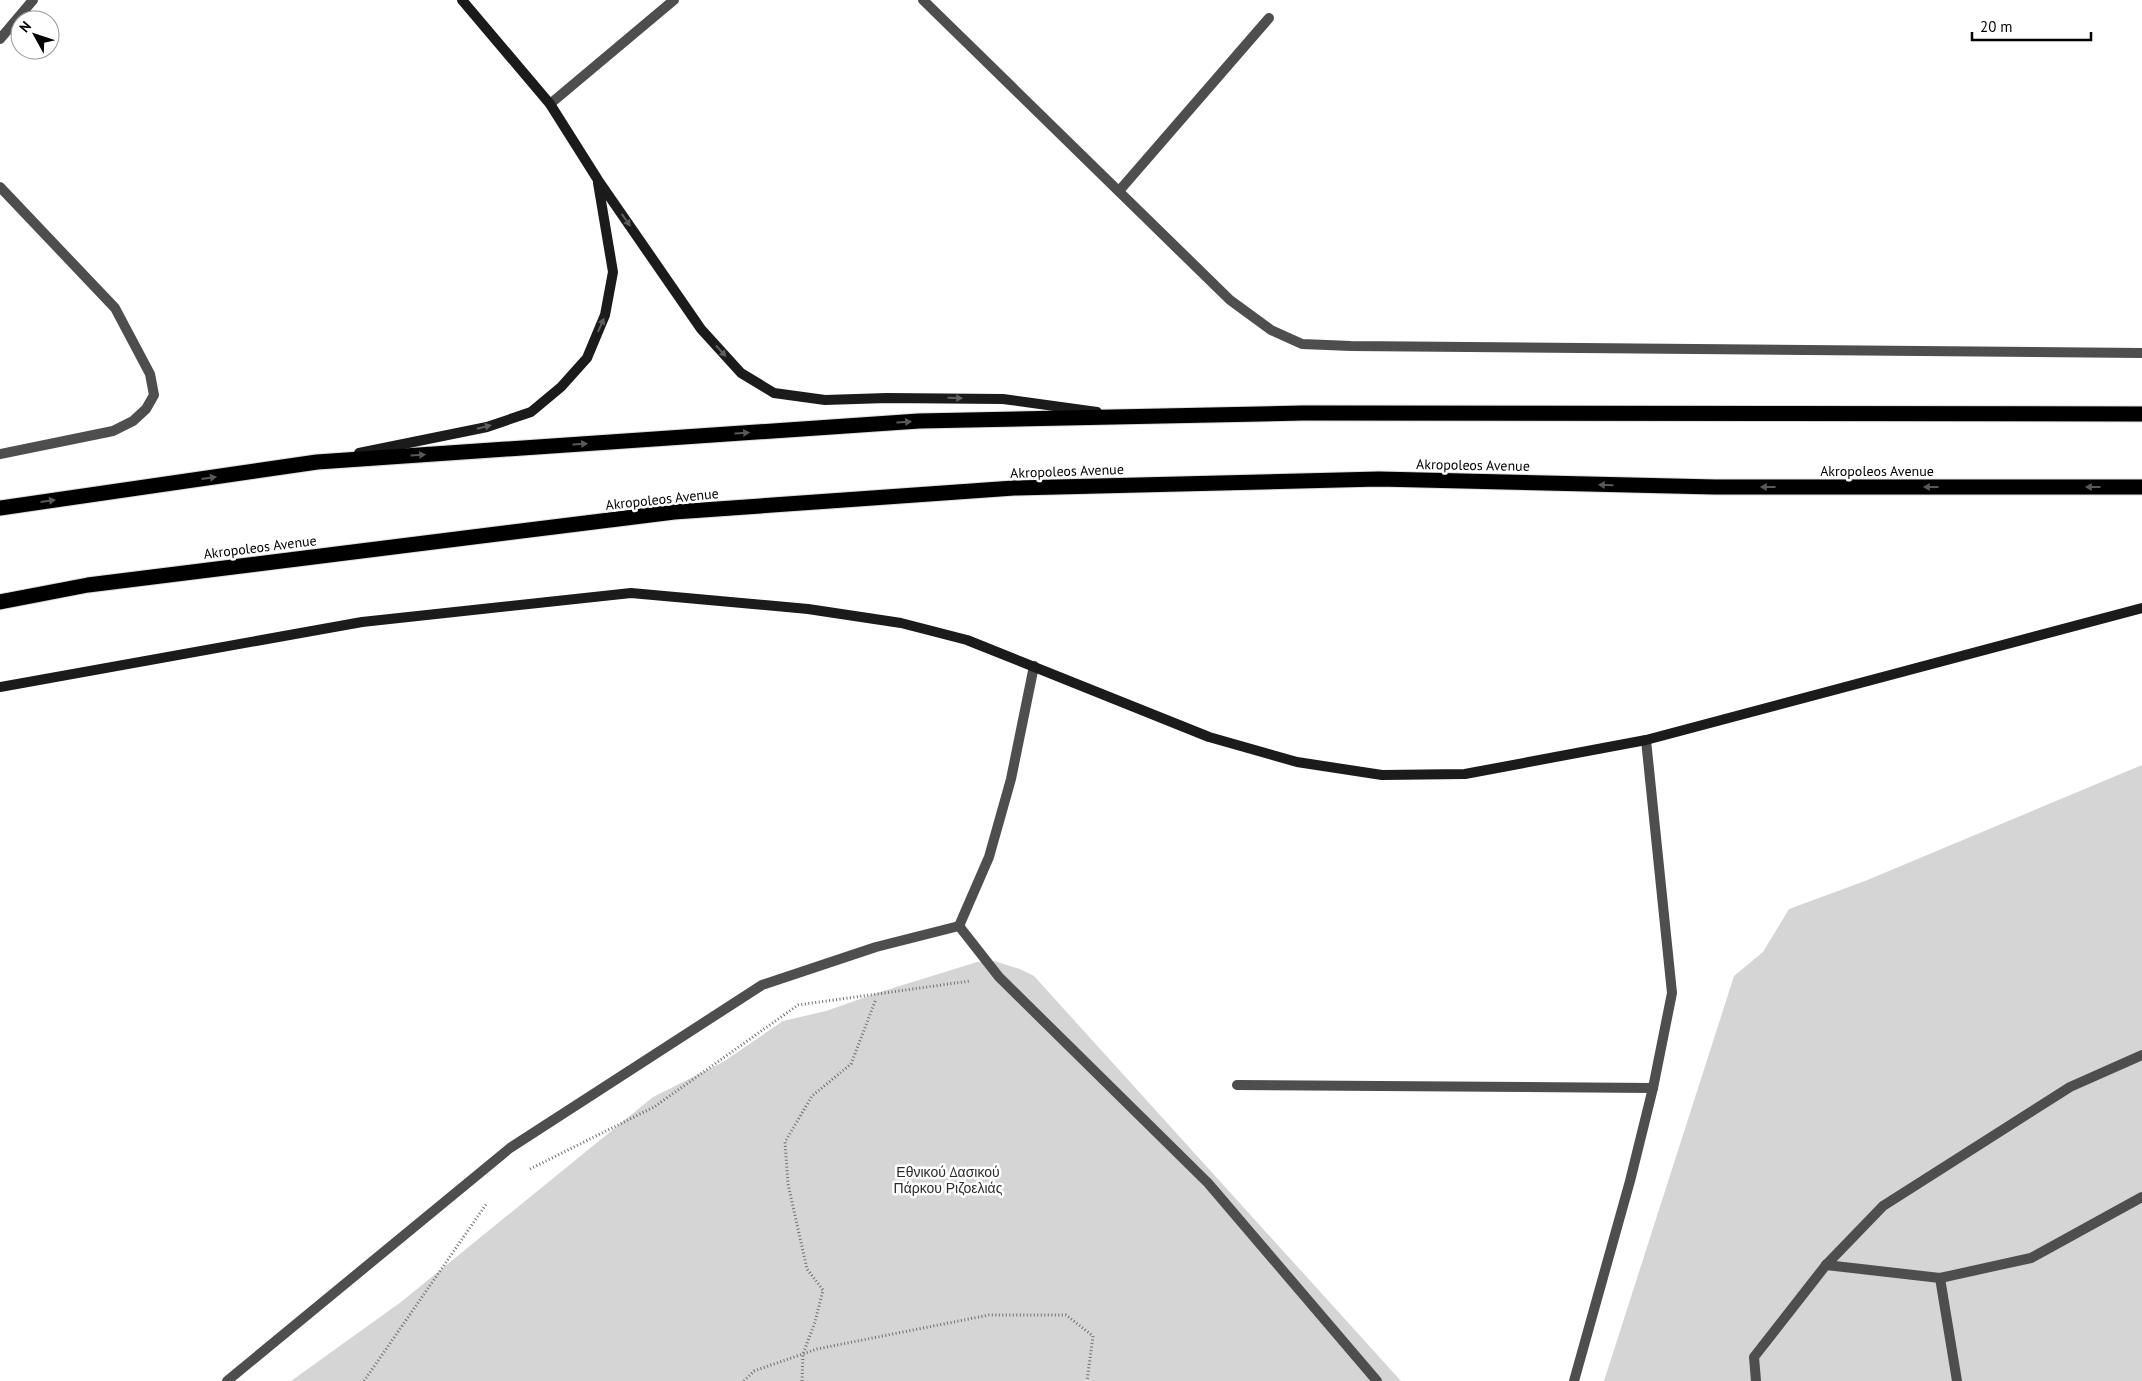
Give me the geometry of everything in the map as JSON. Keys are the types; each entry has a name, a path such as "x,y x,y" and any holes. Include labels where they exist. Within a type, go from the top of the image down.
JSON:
{"highway":[{"path":"0,508 317,462 919,420 1303,413 2142,414"},
{"name":"Akropoleos Avenue","path":"0,602 88,585 674,512 1014,488 1379,479 1715,487 2142,487"}],"street":[{"path":"0,40 33,0"},
{"path":"462,0 550,104 598,180 700,329 740,373 774,393 825,400 887,398 1003,399 1131,416"},
{"path":"550,104 674,0"},
{"path":"922,0 1230,300 1272,330 1302,344 2142,353"},
{"path":"1119,191 1269,18"},
{"path":"317,462 487,427 531,412 561,387 586,358 605,315 613,272 598,180"},
{"path":"0,187 115,308 150,374 154,395 146,409 133,421 113,431 0,454"},
{"path":"0,687 362,622 631,593 808,609 901,624 967,640 1209,737 1297,762 1382,775 1466,774 1646,740 2142,608"},
{"path":"959,926 990,857 1011,779 1034,666"},
{"path":"1574,1381 1630,1181 1672,993 1646,740"},
{"path":"959,926 999,977 1208,1183 1377,1381"},
{"path":"227,1381 510,1148 762,985 876,946 959,926"},
{"path":"1756,1381 1754,1357 1826,1265 1883,1206 2070,1088 2142,1055"},
{"path":"1237,1085 1652,1088"},
{"path":"1826,1265 1940,1278 2031,1258 2142,1197"},
{"path":"1940,1278 1957,1381"}],"path":[{"path":"526,1171 654,1107 798,1005 999,977"},
{"path":"802,1381 803,1354 815,1322 823,1290 808,1269 788,1184 785,1142 812,1096 851,1064 876,999"},
{"path":"364,1381 490,1199"},
{"path":"744,1381 754,1371 817,1349 989,1315 1066,1315 1093,1336 1088,1381"}],"green space":[{"path":"2142,765 2142,1381 1604,1381 1734,976 1763,952 1789,909 1865,881"},
{"name":"Εθνικού Δασικού Πάρκου Ριζοελιάς","path":"994,961 1020,969 1034,976 1401,1381 291,1381 401,1302 653,1097 723,1062 783,1021 826,1011 977,962"}]}
